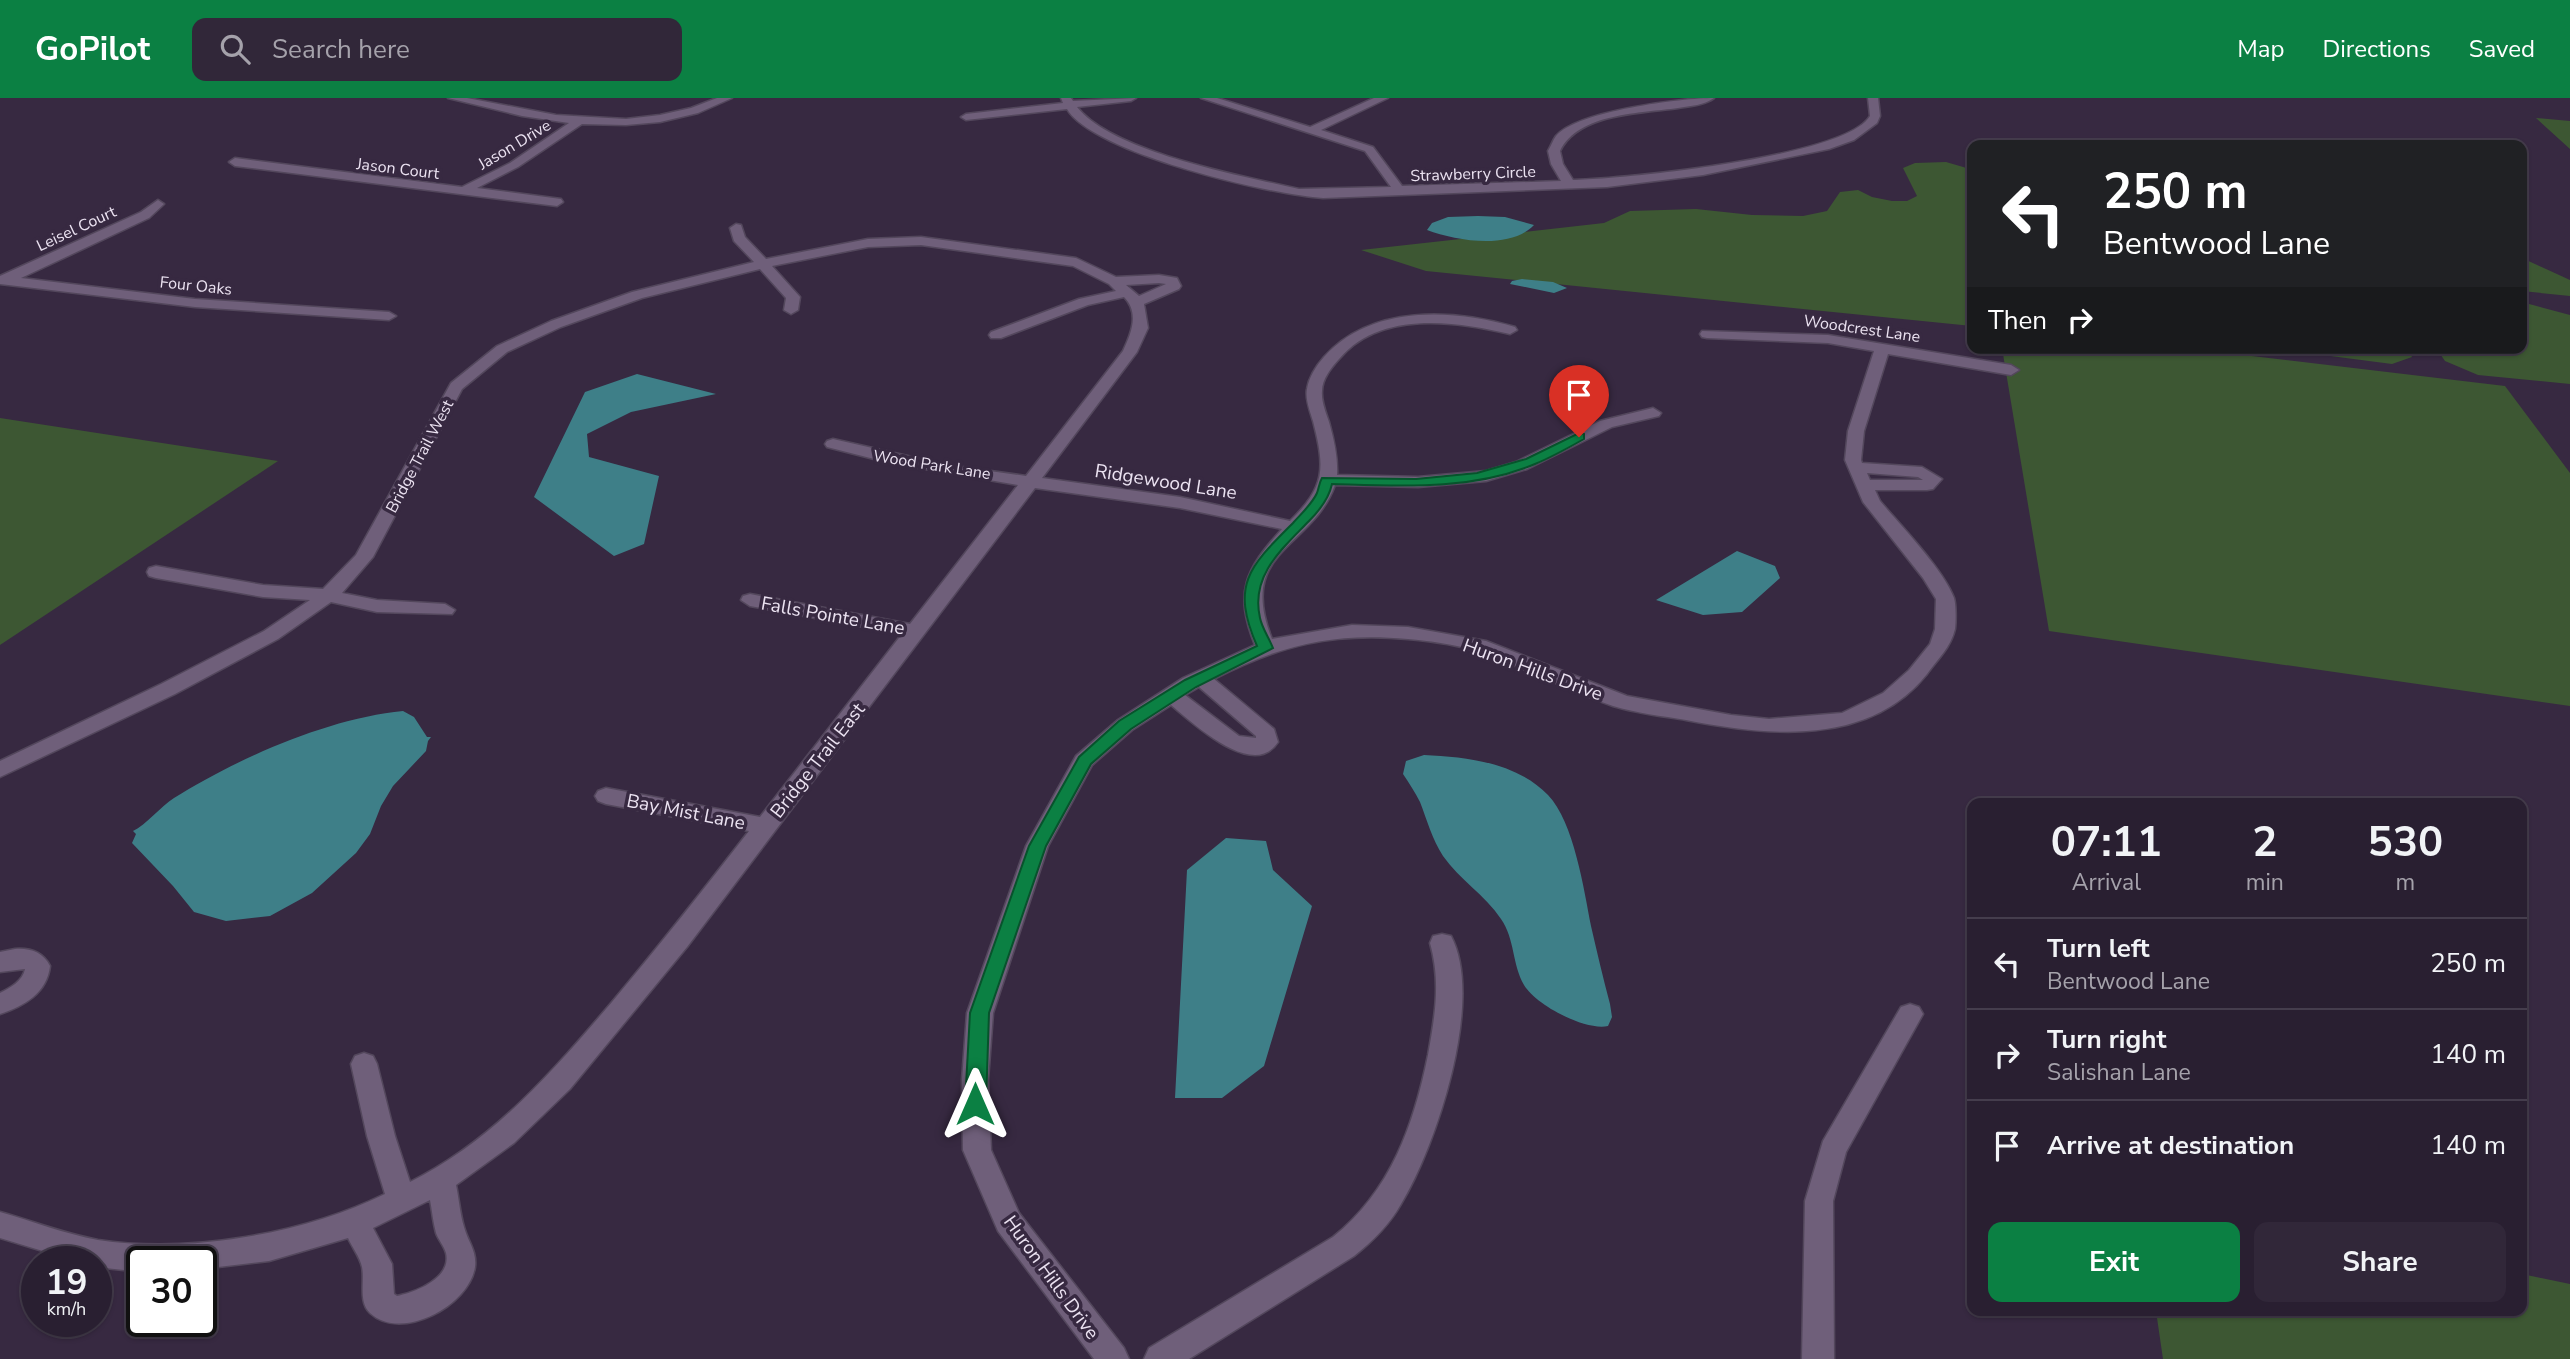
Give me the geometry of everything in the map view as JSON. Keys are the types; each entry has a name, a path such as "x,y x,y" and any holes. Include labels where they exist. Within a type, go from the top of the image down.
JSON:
{"street":[{"name":"Jason Drive","path":"453,98 578,122 616,123 689,112 727,98"},
{"path":"966,117 1068,101 1130,98"},
{"path":"1206,98 1369,149 1400,191"},
{"path":"1310,131 1383,98"},
{"path":"1569,185 1554,156 1554,148 1566,132 1596,119 1709,98"},
{"name":"Strawberry Circle","path":"1068,101 1074,112 1096,131 1150,154 1260,184 1311,193 1569,185 1703,171 1829,146 1850,138 1871,123 1874,116 1873,98"},
{"name":"Jason Drive","path":"463,191 514,166 578,122"},
{"name":"Jason Court","path":"235,162 558,202"},
{"name":"Leisel Court","path":"3,280 145,215 158,204"},
{"path":"736,228 739,238 793,297 792,310"},
{"name":"Bridge Trail West","path":"0,770 271,635 340,585 364,557 456,386 477,367 528,336 637,295 763,264 868,243 921,241 1076,262 1125,292"},
{"name":"Four Oaks","path":"3,280 195,303 389,316"},
{"path":"996,335 1084,302 1125,292"},
{"name":"Bridge Trail East","path":"0,1225 96,1253 157,1260 269,1247 355,1223 441,1180 505,1135 561,1081 678,940 1130,352 1141,328 1125,292"},
{"path":"1266,648 1252,618 1251,597 1255,576 1264,560 1310,512 1324,493 1329,455 1313,392 1318,376 1330,357 1348,341 1406,321 1439,317 1468,319 1510,330"},
{"name":"Woodcrest Lane","path":"1707,334 1796,336 2011,369"},
{"name":"Huron Hills Drive","path":"1112,1359 1008,1222 977,1150 975,1080 980,1013 1037,846 1084,761 1125,725 1200,678 1284,641 1352,631 1408,633 1479,645 1623,702 1670,712 1769,726 1847,719 1890,698 1908,682 1939,645 1945,629 1945,599 1931,576 1872,502 1853,460 1856,432 1882,348"},
{"path":"1326,480 1404,483 1478,477 1530,462 1604,424 1653,413"},
{"name":"Wood Park Lane","path":"833,444 914,464 1031,480"},
{"name":"Ridgewood Lane","path":"1031,480 1247,514 1294,527"},
{"path":"156,572 263,591 326,595 377,606 445,610"},
{"name":"Falls Pointe Lane","path":"750,600 917,631"},
{"path":"1172,695 1234,744 1249,748 1261,747 1267,742 1267,734 1200,678"},
{"name":"Bay Mist Lane","path":"606,796 765,826"},
{"path":"1160,1359 1343,1248 1375,1217 1399,1184 1420,1140 1436,1081 1452,995 1451,975 1442,943"},
{"path":"0,962 14,958 30,959 35,961 38,971 25,990 0,1004"},
{"path":"1818,1359 1819,1202 1833,1150 1910,1014"},
{"path":"364,1064 381,1136 401,1199"},
{"path":"355,1223 377,1264 379,1302 394,1311 421,1306 444,1291 460,1270 461,1253 450,1231 441,1180"}],"shaded area":[{"path":"2536,118 2570,121 2570,149"},
{"path":"1946,162 1967,168 1967,325 1426,271 1361,250 1604,223 1630,211 1696,209 1752,215 1803,216 1827,211 1840,192 1858,190 1872,197 1907,201 1917,196 1903,168 1915,163"},
{"path":"1448,217 1505,217 1534,225 1511,238 1483,241 1427,230 1432,223"},
{"path":"2527,260 2570,280 2570,296 2527,292"},
{"path":"1522,279 1553,282 1567,288 1554,293 1510,284"},
{"path":"2527,303 2570,315 2570,384 2478,375 2445,361 2440,354 2527,354"},
{"path":"2003,354 2235,354 2505,386 2570,473 2570,706 2049,631"},
{"path":"2314,354 2410,354 2412,357 2392,364"},
{"path":"637,374 716,394 631,412 587,434 589,457 659,476 644,544 614,556 534,497 585,392"},
{"path":"0,418 278,461 0,645"},
{"path":"1737,551 1775,566 1780,578 1742,612 1703,615 1656,600"},
{"path":"403,711 414,717 427,737 431,737 426,751 393,786 381,806 370,834 356,853 312,893 270,916 226,921 194,912 132,843 136,834 133,831 169,801 226,769 315,731 375,715"},
{"path":"1424,755 1457,757 1506,768 1535,784 1557,807 1571,839 1581,876 1610,1004 1612,1017 1608,1026 1587,1025 1562,1015 1539,1001 1524,985 1506,927 1487,902 1443,856 1420,802 1403,774 1406,761"},
{"path":"1226,838 1266,841 1273,870 1312,906 1264,1066 1222,1098 1175,1098 1187,870"},
{"path":"2527,1275 2570,1284 2570,1359 2163,1359 2157,1316 2527,1316"}],"route":[{"path":"975,1104 980,1013 1037,846 1084,761 1125,725 1190,683 1245,655 1266,648 1252,618 1251,597 1255,576 1264,560 1310,512 1324,493 1326,480 1442,482 1478,477 1530,462 1579,437"}]}
